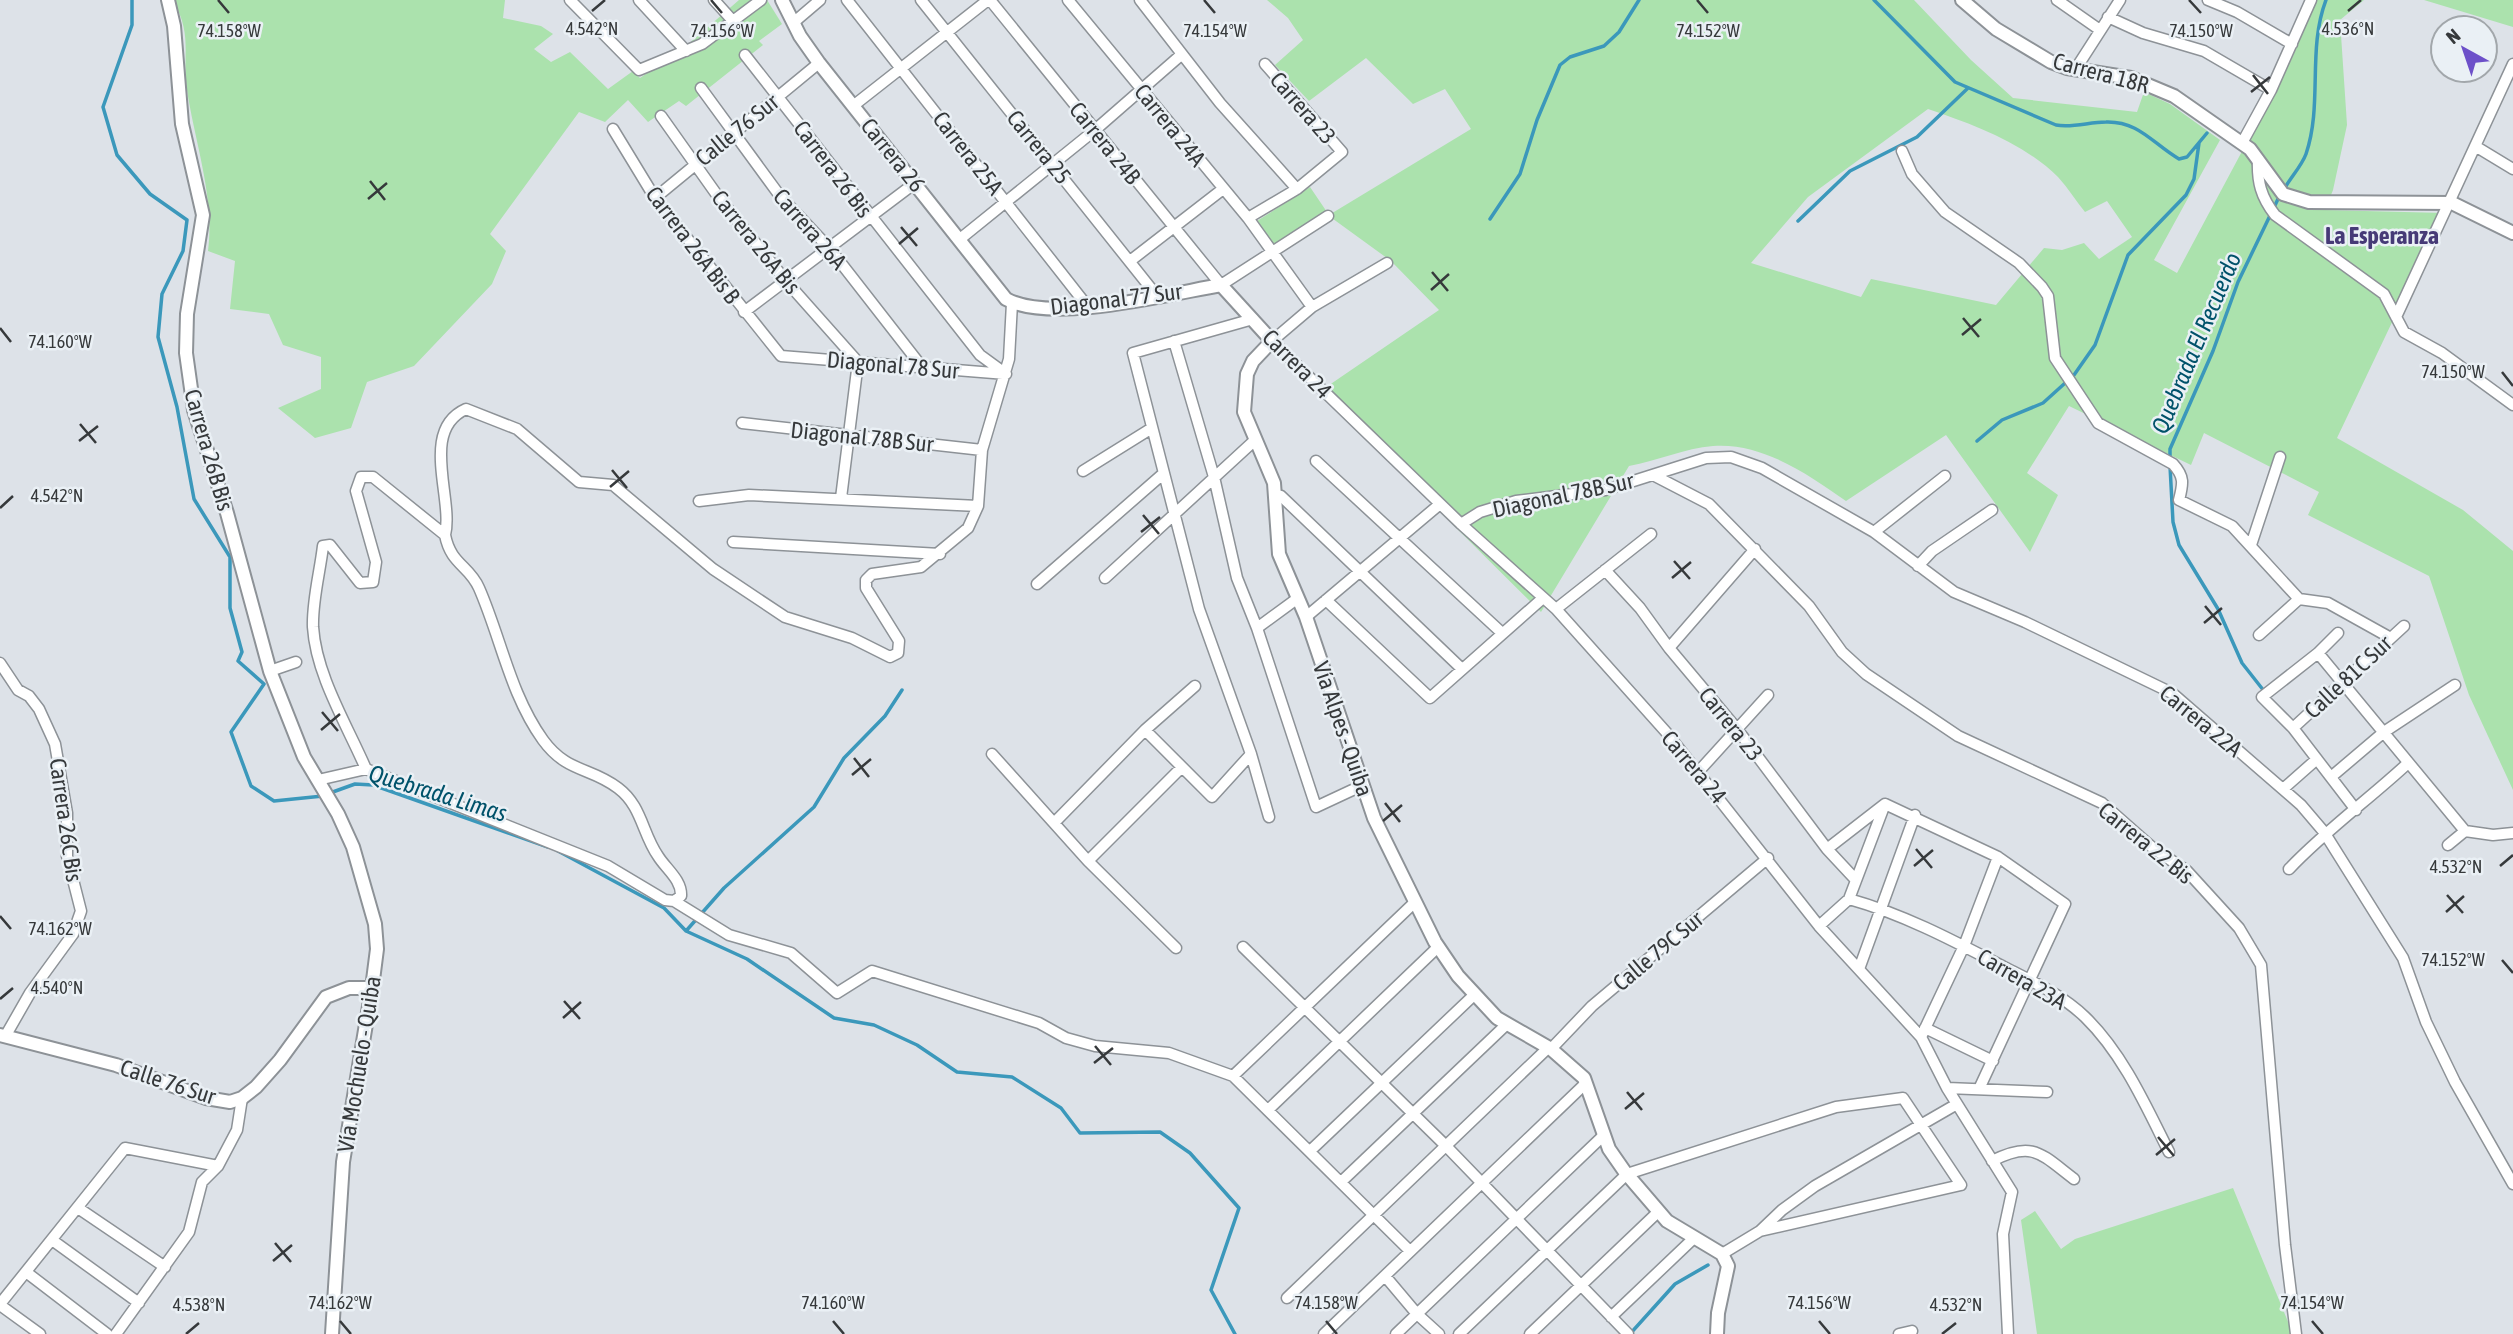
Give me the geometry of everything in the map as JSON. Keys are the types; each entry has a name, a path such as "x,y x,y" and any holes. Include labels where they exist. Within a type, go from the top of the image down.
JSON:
{"street":[{"name":"Carrera 26B Bis","path":"168,0 174,26 182,124 204,215 187,314 188,376 194,410 228,513 270,671 304,757 331,801"},
{"path":"570,0 639,70 702,44 761,0"},
{"path":"639,0 686,51"},
{"path":"714,0 733,22"},
{"name":"Carrera 26","path":"782,0 793,23 819,62 960,239 994,287 1012,303"},
{"path":"793,23 820,0"},
{"name":"Carrera 25A","path":"847,0 1088,307"},
{"name":"Carrera 25","path":"921,0 1157,296"},
{"path":"853,106 989,0"},
{"name":"Carrera 24B","path":"989,0 1221,285"},
{"name":"Carrera 24A","path":"1068,0 1248,218 1312,307"},
{"path":"1140,0 1181,55 1297,189 1248,218"},
{"name":"Carrera 18R","path":"1962,0 1996,29 2051,62 2075,70 2131,78 2174,96 2242,143 2258,159 2278,189 2302,202 2449,203"},
{"path":"2057,0 2100,30"},
{"path":"2075,70 2120,0"},
{"path":"2208,0 2237,12 2292,44"},
{"path":"2242,143 2271,90 2309,1"},
{"path":"2108,17 2143,33 2204,51 2271,90"},
{"name":"Carrera 26 Bis","path":"745,55 870,218 980,355 1006,374"},
{"path":"960,239 1095,130 1181,55"},
{"name":"Calle 76 Sur","path":"655,198 819,62"},
{"name":"Carrera 23","path":"1265,64 1342,152 1297,189"},
{"path":"2396,318 2513,64"},
{"name":"Carrera 26A","path":"701,88 780,196 830,249 922,367"},
{"name":"Carrera 26A Bis","path":"661,117 697,163 717,195 786,281 858,362"},
{"name":"Carrera 26A Bis B","path":"613,129 655,198 781,356"},
{"path":"2475,146 2513,169"},
{"path":"1902,151 1923,190 1945,212 2019,263 2042,287 2048,296 2055,358 2098,423 2173,464 2182,474 2184,481 2179,500 2232,526 2299,599 2328,603 2389,637"},
{"path":"2258,159 2259,188 2266,204 2275,215 2384,294 2392,304 2404,332 2442,353 2513,405"},
{"path":"744,312 915,183"},
{"path":"1130,261 1223,189"},
{"path":"2449,203 2513,233"},
{"path":"1221,285 1328,216"},
{"path":"1272,341 1312,307 1387,263"},
{"name":"Diagonal 77 Sur","path":"1012,303 1038,309 1088,307 1221,285"},
{"name":"Carrera 24","path":"1221,285 1272,341 1440,504 1556,609 1699,771 1819,926 1923,1033 1947,1088 2012,1192 2003,1234 2008,1334"},
{"path":"674,901 681,896 681,888 651,846 636,805 617,787 561,761 540,737 509,677 477,584 451,556 445,535 448,513 443,498 441,439 457,413 466,409 517,429 579,482 613,485 713,569 785,617 852,638 890,657 898,653 899,641 866,588 866,580 872,574 921,567 940,554 968,528 978,506 982,450 1006,374 1012,303"},
{"path":"1252,319 1133,353 1199,609 1251,754 1269,817"},
{"path":"1174,341 1214,477 1231,560 1257,628 1316,807 1361,786"},
{"name":"Vía Alpes - Quiba","path":"1272,341 1249,368 1243,390 1244,412 1254,441 1271,475 1279,554 1306,617 1361,786 1415,902 1438,947 1474,995 1507,1024 1569,1062 1586,1083 1604,1135 1627,1174 1658,1212 1667,1221 1723,1254"},
{"name":"Diagonal 78 Sur","path":"781,356 1006,374"},
{"path":"841,498 858,362"},
{"name":"Diagonal 78B Sur","path":"742,423 982,450"},
{"path":"1083,471 1152,428"},
{"path":"1105,578 1254,441"},
{"name":"Diagonal 78B Sur","path":"1461,524 1480,512 1516,500 1605,490 1706,457"},
{"name":"Carrera 22A","path":"1706,457 1731,457 1762,468 1874,532 1954,592 2025,622 2172,693 2283,789 2324,832 2403,958 2426,1022 2455,1082 2513,1184"},
{"path":"2251,545 2280,457"},
{"path":"1316,461 1502,633"},
{"path":"1037,584 1164,473"},
{"name":"Carrera 22 Bis","path":"1653,475 1709,504 1810,606 1842,652 1866,674 1958,736 2102,803 2153,848 2187,871 2239,928 2261,965 2285,1245 2296,1334"},
{"path":"1874,532 1945,476"},
{"path":"366,769 315,645 313,623 323,546 331,545 360,583 373,582 376,562 356,491 361,477 373,477 445,535"},
{"path":"699,501 750,495 978,506"},
{"path":"1275,495 1281,496 1462,669"},
{"path":"1306,617 1440,504"},
{"path":"1918,566 1932,551 1992,510"},
{"path":"1556,609 1651,534"},
{"path":"733,542 940,554"},
{"path":"1668,648 1755,549"},
{"name":"Carrera 23","path":"1605,570 1640,608 1668,648 1737,729 1827,849 1855,879"},
{"path":"1257,628 1298,598"},
{"path":"1326,600 1430,698 1543,598"},
{"path":"2259,635 2299,599"},
{"name":"Calle 81C Sur","path":"2293,728 2404,626"},
{"path":"2338,633 2318,653 2262,697 2293,728 2356,810"},
{"path":"2318,653 2465,831 2493,835 2513,833"},
{"path":"270,671 296,662"},
{"name":"Carrera 26C Bis","path":"0,663 18,690 29,696 39,709 55,744 67,813 67,856 81,911 73,934 3,1035"},
{"path":"2331,777 2384,732 2455,685"},
{"path":"1054,823 1145,730 1195,686"},
{"path":"1699,771 1768,695"},
{"path":"1145,730 1212,797 1251,754"},
{"path":"992,754 1088,861 1176,948"},
{"path":"2283,789 2317,759"},
{"path":"2289,869 2324,832 2356,810 2407,764"},
{"path":"1088,861 1182,766"},
{"path":"321,784 366,769 608,866 665,900 674,901 729,935 791,953 837,993 872,971 1039,1023 1066,1038 1095,1045 1169,1054 1233,1076 1410,1251"},
{"name":"Vía Mochuelo - Quiba","path":"331,801 353,847 375,924 377,949 343,1162 332,1334"},
{"path":"1827,849 1885,804"},
{"path":"1885,804 1915,815 1998,857 2065,904 2027,979 1979,1089"},
{"path":"1819,926 1849,899 1885,804"},
{"path":"1859,969 1915,815"},
{"path":"2448,845 2465,831"},
{"path":"1993,1061 1923,1033 1964,946 1998,857"},
{"name":"Calle 79C Sur","path":"1287,1298 1592,1006 1768,858"},
{"name":"Carrera 23A","path":"1849,899 1881,908 2055,992 2085,1017 2107,1042 2147,1106 2169,1152"},
{"path":"1233,1076 1415,902"},
{"path":"1243,947 1446,1146 1626,1332"},
{"path":"1268,1110 1438,947"},
{"name":"Calle 76 Sur","path":"3,1035 116,1065 206,1098 230,1102 242,1098 280,1060 326,997 335,990 372,988"},
{"path":"1310,1151 1474,995"},
{"path":"1341,1182 1507,1024"},
{"path":"1324,1334 1586,1083"},
{"path":"1947,1088 2047,1092"},
{"path":"116,1334 189,1232 202,1182 218,1166 237,1130 242,1098"},
{"path":"1460,1334 1627,1174 1836,1107 1903,1098 1961,1185 1760,1231"},
{"path":"1717,1334 1717,1313 1728,1266 1723,1254 1760,1231 1782,1210 1815,1186 1957,1104"},
{"path":"1396,1334 1604,1135"},
{"path":"40,1334 0,1304 125,1148 218,1166"},
{"path":"1992,1161 2013,1150 2030,1150 2074,1179"},
{"path":"78,1208 165,1267"},
{"path":"1530,1334 1658,1212"},
{"path":"1611,1317 1694,1238"},
{"path":"52,1240 139,1303"},
{"path":"26,1272 107,1334"},
{"path":"1385,1276 1417,1314 1439,1334"},
{"path":"1899,1334 1912,1331"}],"green space":[{"path":"173,0 505,0 503,18 541,26 553,34 534,49 551,62 570,52 608,89 633,71 640,78 686,46 739,0 767,0 782,24 759,41 763,45 686,106 679,101 648,122 628,100 605,122 579,112 490,234 506,251 492,284 414,366 367,382 351,428 315,438 278,408 321,389 321,357 283,345 269,314 230,309 235,261 208,251 207,191 187,90 185,35"},
{"path":"1267,0 1914,0 1971,60 2013,98 2137,112 2144,92 2170,104 2220,140 2154,260 2177,273 2293,56 2315,0 2364,0 2340,20 2347,125 2333,190 2325,210 2444,213 2337,438 2463,510 2513,551 2513,790 2469,695 2429,576 2308,515 2319,492 2204,433 2191,465 2069,406 2027,473 2058,495 2030,552 1946,435 1846,501 1801,471 1767,455 1731,446 1702,447 1629,466 1541,612 1319,392 1439,310 1391,261 1329,216 1275,249 1257,221 1310,187 1329,215 1471,129 1445,89 1413,104 1366,58 1309,101 1275,65 1303,40 1288,18","holes":["1928,109 1980,128 2030,154 2058,177 2085,212 2107,201 2132,237 2099,259 2084,243 2062,250 2044,248 1996,305 1871,279 1861,297 1751,263 1808,197"]},
{"path":"2424,0 2513,0 2513,27 2499,23 2499,14 2470,14"},
{"path":"2233,1188 2293,1334 2037,1334 2021,1220 2035,1211 2061,1249 2075,1239"}],"waterway":[{"name":"Quebrada Limas","path":"132,0 132,25 103,107 117,155 150,194 187,220 183,251 162,294 158,337 177,407 194,499 230,557 230,608 242,652 238,661 264,684 231,732 251,786 274,801 323,796"},
{"path":"1490,219 1520,174 1537,120 1560,65 1570,57 1604,46 1619,32 1639,0"},
{"path":"1874,0 1955,82 2056,125 2106,122 2128,125 2179,159 2187,157 2207,133"},
{"name":"Quebrada El Recuerdo","path":"2286,186 2306,154 2311,135 2317,38 2326,0"},
{"path":"1798,221 1850,171 1917,137 1967,89"},
{"path":"1977,441 2002,420 2043,403 2074,375 2095,345 2128,255 2186,195 2194,179 2199,143"},
{"name":"Quebrada El Recuerdo","path":"2170,459 2170,449 2213,351 2238,282 2278,199"},
{"name":"Quebrada El Recuerdo","path":"2170,466 2173,522 2179,545 2218,609 2242,663 2264,691"},
{"path":"686,931 724,888 814,807 844,758 885,716 902,690"},
{"name":"Quebrada Limas","path":"330,793 355,784 373,785 548,847"},
{"name":"Quebrada Limas","path":"558,851 664,908 686,931 747,959 834,1018 874,1025 917,1045 957,1072 1012,1077 1061,1108 1080,1133 1160,1132 1190,1153 1239,1208 1211,1290 1235,1334"},
{"path":"1630,1334 1675,1284 1708,1265"}],"district":[{"name":"La Esperanza","path":"2382,235"}]}
